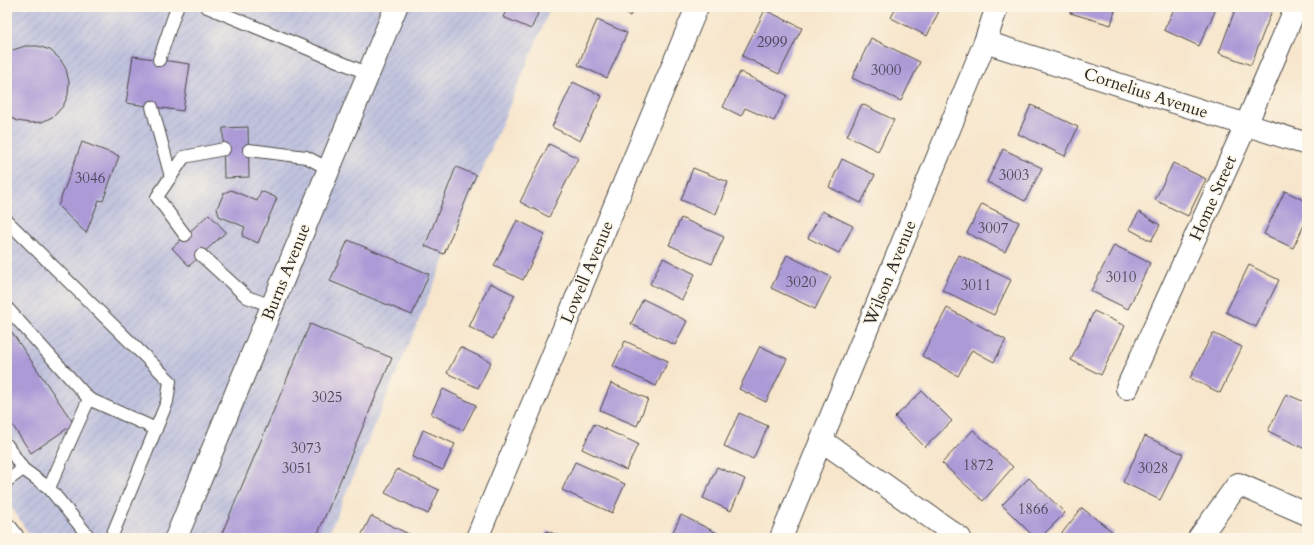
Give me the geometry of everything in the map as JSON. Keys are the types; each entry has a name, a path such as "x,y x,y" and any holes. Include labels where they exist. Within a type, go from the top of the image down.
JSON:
{"street":[{"name":"Burns Avenue","path":"176,538 396,7"},
{"name":"Lowell Avenue","path":"477,538 697,7"},
{"name":"Wilson Avenue","path":"780,538 985,42 998,7"},
{"name":"Home Street","path":"1127,388 1246,125 1296,7"},
{"name":"Cornelius Avenue","path":"985,42 1307,144"},
{"path":"821,440 960,538"},
{"path":"1199,538 1238,484 1307,514"},
{"path":"7,530 13,538"}],"lane":[{"path":"159,60 177,7"},
{"path":"207,7 369,74"},
{"path":"152,107 171,177"},
{"path":"185,236 157,197 184,157 224,149"},
{"path":"249,150 306,157 329,169"},
{"path":"7,221 170,381 167,402 111,538"},
{"path":"201,255 247,297 272,306"},
{"path":"7,308 89,399 156,429"},
{"path":"49,488 89,399"},
{"path":"7,445 24,469 49,488 90,538"},
{"path":"7,481 24,469"}],"shaded area":[{"path":"7,7 551,7 327,538 32,538 7,501"}],"building":[{"path":"508,7 541,7 531,29 503,17"},
{"path":"611,7 635,7 630,16"},
{"path":"896,7 941,7 927,36 891,18"},
{"path":"1072,7 1116,7 1111,25 1070,13"},
{"path":"1175,7 1217,7 1199,46 1164,30"},
{"path":"1236,7 1273,8 1251,65 1219,53"},
{"path":"765,10 802,28 779,74 742,56"},
{"path":"597,20 627,33 607,78 578,65"},
{"path":"871,38 920,62 901,101 852,78"},
{"path":"25,46 38,46 50,50 60,59 66,69 69,82 68,95 63,106 54,116 42,122 30,123 17,121 7,115 7,54 13,50"},
{"path":"133,56 190,64 183,111 126,103"},
{"path":"740,72 787,95 774,121 745,108 741,116 723,107"},
{"path":"573,82 602,96 580,141 552,127"},
{"path":"862,104 894,120 878,151 847,136"},
{"path":"1031,105 1078,127 1065,156 1018,134"},
{"path":"248,127 249,177 224,178 223,128"},
{"path":"82,142 119,156 103,201 99,200 86,233 58,206"},
{"path":"549,144 578,158 549,217 520,202"},
{"path":"1003,149 1042,168 1025,201 987,182"},
{"path":"842,159 875,175 861,203 829,187"},
{"path":"1173,163 1206,179 1188,216 1155,200"},
{"path":"456,167 476,175 444,254 425,246"},
{"path":"693,168 728,182 716,214 681,200"},
{"path":"231,190 257,201 261,191 277,198 258,243 242,236 245,227 219,216 217,208 224,193"},
{"path":"1285,191 1307,202 1307,219 1293,248 1264,234"},
{"path":"982,204 1019,222 1005,252 967,233"},
{"path":"822,211 853,226 839,253 808,238"},
{"path":"1139,212 1160,225 1151,241 1129,229"},
{"path":"209,214 226,232 189,266 172,248"},
{"path":"681,218 724,237 712,264 669,245"},
{"path":"517,220 545,234 523,280 494,266"},
{"path":"348,240 429,274 412,315 330,281"},
{"path":"1114,245 1150,263 1128,309 1091,291"},
{"path":"787,255 831,277 815,309 771,288"},
{"path":"959,255 1011,280 994,315 942,290"},
{"path":"663,258 695,274 682,300 650,284"},
{"path":"1249,265 1279,280 1256,327 1226,312"},
{"path":"490,283 515,295 493,339 469,327"},
{"path":"643,299 687,321 675,345 631,324"},
{"path":"947,308 1006,340 994,362 972,350 958,376 922,356"},
{"path":"1094,311 1125,326 1101,375 1071,360"},
{"path":"310,324 392,358 316,538 220,538"},
{"path":"11,331 74,424 31,453 7,417 7,334"},
{"path":"1213,333 1242,347 1220,393 1190,378"},
{"path":"625,341 668,361 656,386 613,366"},
{"path":"760,346 787,359 766,402 739,389"},
{"path":"460,347 491,362 478,388 447,373"},
{"path":"611,383 648,399 637,426 600,410"},
{"path":"443,389 476,405 463,430 431,414"},
{"path":"922,391 952,421 925,447 895,417"},
{"path":"1286,394 1307,403 1307,450 1268,431"},
{"path":"739,413 768,426 753,459 724,446"},
{"path":"594,424 638,444 626,470 582,449"},
{"path":"423,430 455,444 443,470 412,457"},
{"path":"973,430 1013,467 983,501 942,463"},
{"path":"1145,436 1183,454 1160,500 1123,482"},
{"path":"575,462 625,484 612,513 562,490"},
{"path":"717,467 745,479 731,511 703,498"},
{"path":"397,469 439,490 428,514 385,493"},
{"path":"1029,478 1065,513 1040,538 1035,538 1002,505"},
{"path":"1082,508 1114,533 1110,538 1058,538"},
{"path":"681,515 719,534 717,538 670,538"},
{"path":"371,516 417,538 360,538"},
{"path":"547,531 565,538 544,538"}]}
